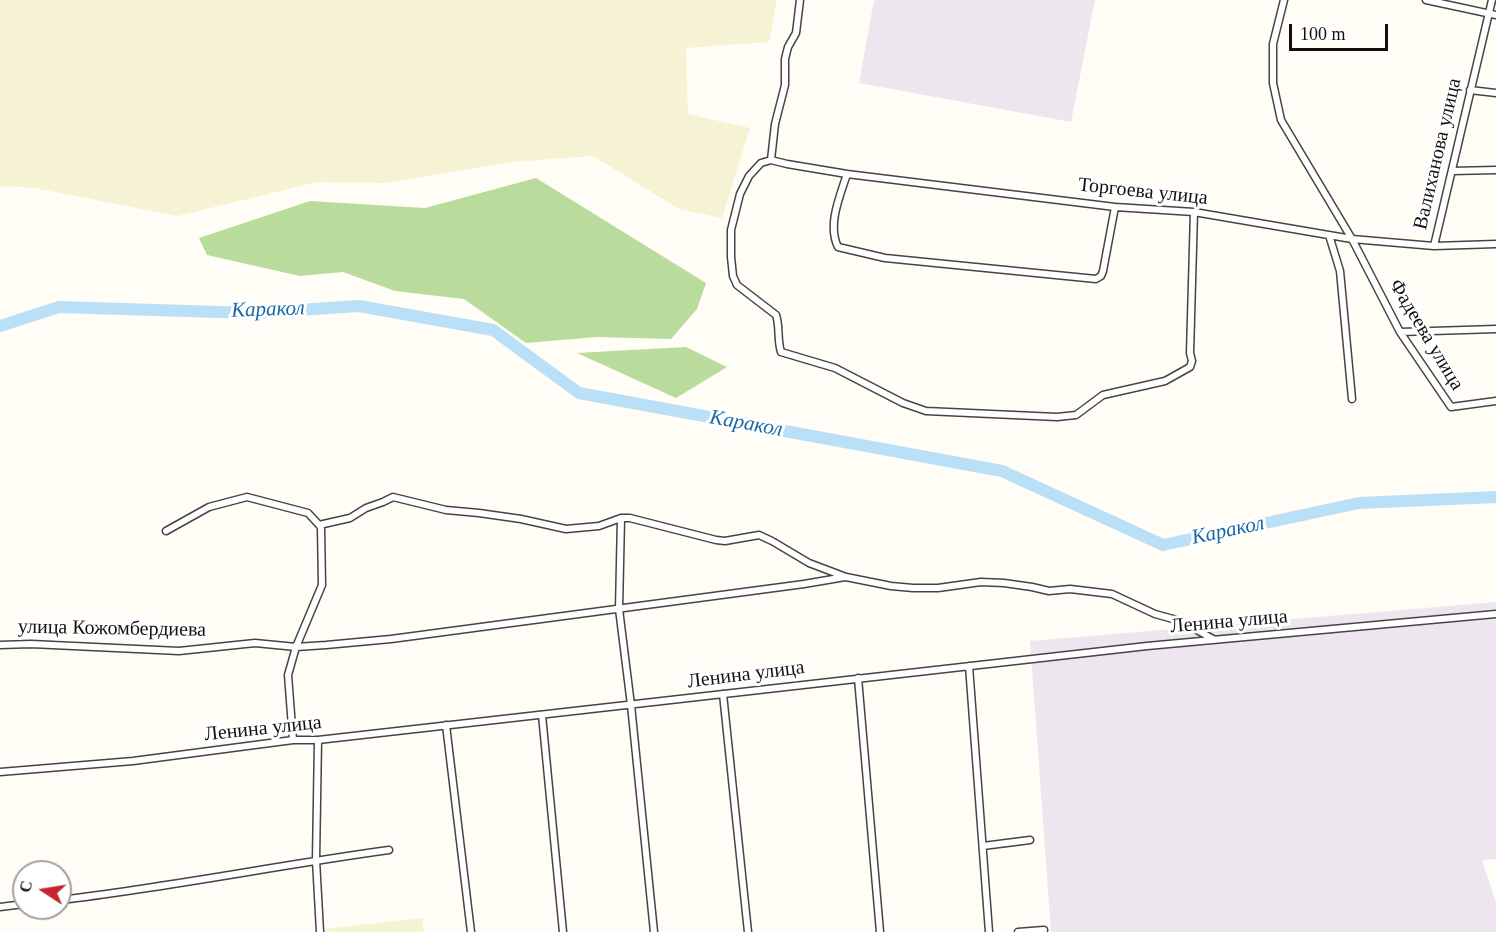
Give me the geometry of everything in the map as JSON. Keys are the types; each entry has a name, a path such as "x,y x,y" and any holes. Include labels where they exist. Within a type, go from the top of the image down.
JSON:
{"street":[{"path":"800,0 796,33 788,47 785,59 785,85 775,124 771,160 761,163 749,176 740,194 732,230 731,257 736,285 776,315 781,352 835,368 903,403 926,411 1057,417 1076,415 1103,395 1165,381 1190,367 1192,361 1190,353 1194,212"},
{"name":"Фадеева улица","path":"1284,0 1273,44 1273,82 1281,120 1352,239 1400,332 1451,407 1496,401"},
{"path":"1426,0 1492,14"},
{"name":"Валиханова улица","path":"1434,246 1470,90 1492,14 1492,0"},
{"path":"1470,90 1496,93"},
{"name":"Торгоева улица","path":"771,160 847,174 1115,207 1194,212 1352,239 1434,246 1496,244"},
{"path":"1452,171 1496,170"},
{"path":"847,174 838,202 833,230 834,240 838,247 885,258 1096,279 1103,271 1115,207"},
{"path":"1329,235 1340,271 1352,399"},
{"path":"1400,332 1496,329"},
{"path":"319,525 350,518 366,507 393,496 446,510 521,519 566,529 599,526 621,518 630,518 716,540 725,541 759,535 809,563 846,577 891,586 938,588 981,582 1004,583 1049,591 1070,589 1112,594 1155,615 1173,619 1214,640"},
{"path":"166,531 208,507 247,497 308,513 321,527 322,585 296,646 288,675 292,740"},
{"path":"621,518 619,609 632,705 654,932"},
{"name":"улица Кожомбердиева","path":"0,645 31,644 179,651 255,644 296,646 391,639 846,577"},
{"name":"Ленина улица","path":"0,772 133,760 292,740 318,740 1147,646 1496,615"},
{"path":"969,666 989,932"},
{"path":"858,678 880,932"},
{"path":"723,694 748,932"},
{"path":"542,715 563,932"},
{"path":"446,725 471,932"},
{"path":"318,740 315,860 320,932"},
{"path":"983,846 1030,840"},
{"path":"72,899 127,892 315,860 389,850"},
{"path":"1018,932 1044,930"}],"shaded area":[{"path":"0,0 777,0 769,42 686,48 688,114 750,128 722,218 679,209 593,156 513,162 386,183 317,182 178,216 34,188 0,186"},
{"path":"874,0 1095,0 1071,122 859,83"},
{"path":"1496,602 1496,859 1482,860 1496,902 1496,932 1051,932 1030,641"},
{"path":"422,918 424,932 323,932 323,929"}],"green space":[{"path":"536,178 706,283 697,309 671,339 597,337 526,343 464,299 395,291 343,272 300,276 207,255 199,238 310,201 425,208"},
{"path":"686,347 727,367 676,398 577,353"}],"waterway":[{"name":"Каракол","path":"0,326 59,307 252,313 359,306 493,330 579,393 1002,471 1163,545 1359,503 1496,497"}]}
